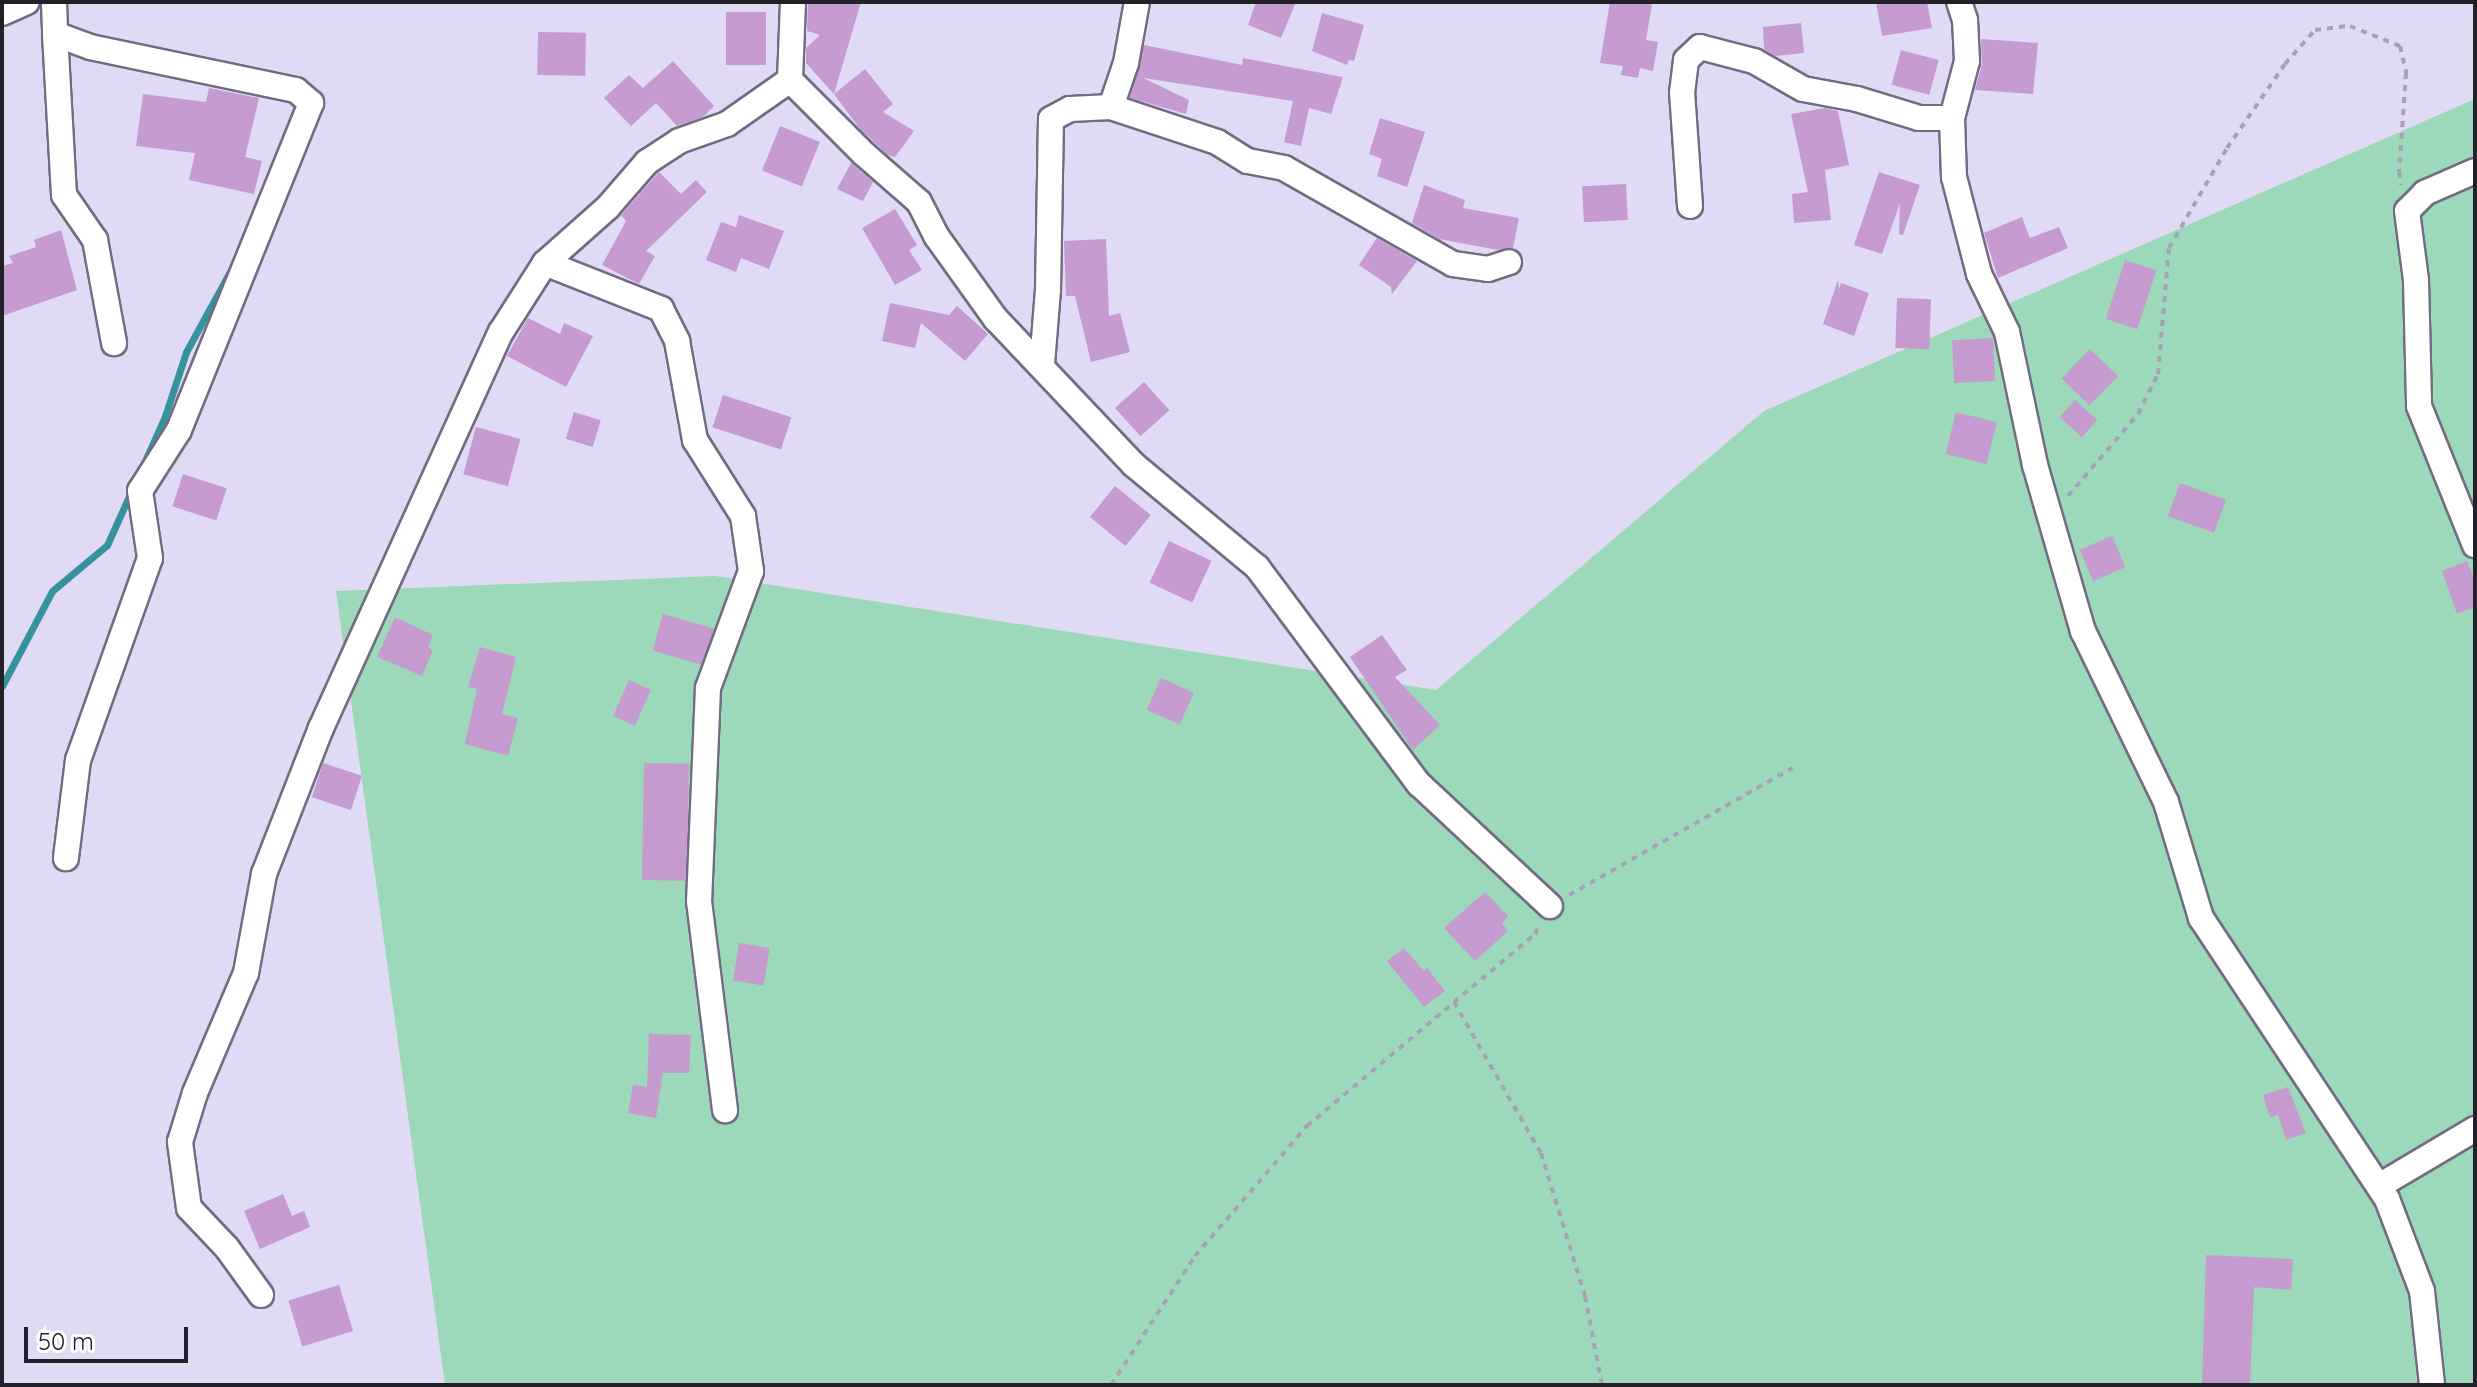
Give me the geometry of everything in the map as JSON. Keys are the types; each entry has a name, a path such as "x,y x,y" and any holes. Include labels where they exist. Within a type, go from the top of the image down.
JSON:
{"street":[{"path":"2,13 27,2"},
{"path":"54,2 64,195 95,240 114,343"},
{"path":"793,2 790,80 864,154 919,202 937,237 995,318 1042,364 1134,465 1257,567 1419,784 1550,906"},
{"path":"1111,107 1126,63 1137,2"},
{"path":"1959,2 1965,20 1967,61 1952,118 1954,177 1979,274 2007,332 2035,465 2083,631 2166,802 2201,918 2387,1199 2422,1291 2432,1385"},
{"path":"55,34 90,47 296,90 311,103 179,430 140,491 150,558 78,760 66,858"},
{"path":"1690,206 1682,93 1686,60 1700,47 1754,61 1803,89 1857,99 1919,118 1952,118"},
{"path":"261,1295 227,1248 189,1208 180,1142 195,1093 246,973 264,874 321,728 501,332 545,263 608,207 647,162 679,141 727,124 790,80"},
{"path":"1042,364 1048,290 1051,119 1070,109 1111,107 1217,142 1248,161 1284,168 1453,264 1488,269 1509,262"},
{"path":"2475,171 2425,193 2407,211 2416,280 2419,406 2475,545"},
{"path":"545,263 661,309 677,341 695,440 743,516 751,571 708,688 699,901 725,1110"},
{"path":"2379,1186 2475,1129"}],"path":[{"path":"2051,516 2138,414 2158,374 2169,248 2227,148 2285,64 2315,30 2350,26 2400,46 2406,73 2399,172 2407,211"},
{"path":"1111,1385 1195,1256 1307,1126 1535,934 1550,906 1793,768"},
{"path":"1454,1002 1541,1153 1585,1296 1602,1385"}],"green space":[{"path":"2475,99 2475,1385 445,1385 336,591 715,576 1436,690 1764,411"}],"building":[{"path":"808,2 861,2 834,94 806,63 806,48 820,35 807,31"},
{"path":"1256,2 1296,2 1281,38 1248,25"},
{"path":"1610,2 1652,4 1646,40 1658,42 1653,71 1640,68 1638,78 1621,75 1623,66 1600,63"},
{"path":"1876,2 1927,2 1932,28 1882,36"},
{"path":"726,12 766,12 766,65 726,65"},
{"path":"1322,13 1364,25 1354,61 1349,60 1347,65 1312,51"},
{"path":"1801,23 1804,53 1775,56 1764,49 1763,27"},
{"path":"538,32 586,33 585,76 537,75"},
{"path":"1981,39 2038,43 2033,94 1975,90 1982,64"},
{"path":"1144,45 1242,65 1243,58 1343,77 1331,114 1309,108 1301,146 1284,142 1293,101 1143,78 1189,100 1186,114 1130,98"},
{"path":"1901,50 1939,60 1929,95 1892,85"},
{"path":"673,61 714,106 703,117 677,126 656,103 631,126 604,98 629,75 643,88"},
{"path":"865,69 893,104 883,112 914,131 895,157 888,155 860,129 834,94"},
{"path":"209,88 259,98 245,157 262,161 254,194 189,180 195,153 136,146 143,94 206,102"},
{"path":"1825,108 1838,111 1849,165 1825,170 1831,220 1794,223 1792,194 1808,192 1791,114"},
{"path":"1380,118 1425,132 1407,187 1377,176 1382,159 1369,154"},
{"path":"780,126 820,142 802,187 762,171"},
{"path":"851,163 873,182 863,201 837,189"},
{"path":"659,172 681,194 696,180 707,192 646,251 655,256 639,284 602,265 626,221 621,215"},
{"path":"1879,172 1920,185 1903,235 1899,234 1900,203 1882,254 1854,245"},
{"path":"1626,184 1628,220 1584,222 1582,186"},
{"path":"1424,185 1465,200 1463,208 1519,218 1513,248 1498,250 1439,239 1412,223"},
{"path":"895,209 917,245 909,250 922,270 895,285 862,228"},
{"path":"739,215 784,231 769,269 741,258 736,272 706,260 721,222 736,227"},
{"path":"2022,217 2030,238 2059,227 2068,248 1998,278 1984,233"},
{"path":"61,230 77,290 2,316 2,266 13,263 9,256 36,247 34,240"},
{"path":"1377,238 1417,261 1392,294 1391,287 1359,265"},
{"path":"1106,239 1109,316 1120,313 1130,352 1091,362 1075,296 1066,296 1064,241"},
{"path":"2125,260 2156,270 2137,329 2106,319"},
{"path":"1838,280 1839,289 1841,283 1869,293 1854,336 1823,324"},
{"path":"1897,298 1931,299 1929,349 1895,348"},
{"path":"890,303 949,315 957,306 988,334 965,361 921,323 915,348 882,341"},
{"path":"528,318 560,334 564,323 593,336 566,387 507,356"},
{"path":"1993,338 1995,381 1954,383 1952,340"},
{"path":"2090,349 2118,376 2090,406 2062,378"},
{"path":"1144,382 1169,410 1140,436 1115,408"},
{"path":"723,395 791,417 781,450 712,427"},
{"path":"2075,400 2097,420 2082,437 2060,417"},
{"path":"574,412 601,420 593,447 566,439"},
{"path":"1956,412 1997,422 1986,464 1946,454"},
{"path":"476,427 520,439 508,486 463,474"},
{"path":"183,474 227,488 216,521 172,506"},
{"path":"2180,483 2226,500 2214,533 2168,516"},
{"path":"1115,486 1151,515 1126,546 1090,517"},
{"path":"2112,536 2125,567 2093,581 2080,550"},
{"path":"1169,541 1212,561 1192,603 1150,583"},
{"path":"2467,561 2475,581 2475,607 2457,614 2442,571"},
{"path":"663,614 714,629 703,665 653,651"},
{"path":"395,617 433,635 428,647 433,650 422,676 377,657"},
{"path":"1382,635 1407,670 1395,677 1440,725 1413,750 1350,657"},
{"path":"480,647 516,657 502,714 518,718 508,756 465,744 477,689 468,687"},
{"path":"1161,678 1194,693 1180,725 1147,710"},
{"path":"629,680 651,690 635,725 613,716"},
{"path":"323,763 362,776 351,810 312,797"},
{"path":"644,763 689,764 687,881 642,880"},
{"path":"1485,892 1508,916 1502,923 1508,931 1475,961 1444,928"},
{"path":"739,943 770,948 764,985 733,981"},
{"path":"1404,948 1424,971 1427,968 1445,991 1424,1007 1387,961"},
{"path":"649,1034 691,1035 689,1073 663,1073 656,1118 628,1113 633,1085 647,1087"},
{"path":"2288,1087 2306,1133 2286,1140 2278,1115 2270,1118 2263,1095"},
{"path":"283,1194 292,1216 304,1211 310,1227 260,1249 244,1211"},
{"path":"2206,1255 2293,1259 2291,1290 2254,1287 2250,1385 2202,1385"},
{"path":"339,1285 353,1331 302,1346 288,1300"}],"waterway":[{"path":"2,686 52,591 107,545 164,419 186,352 233,266"}]}
